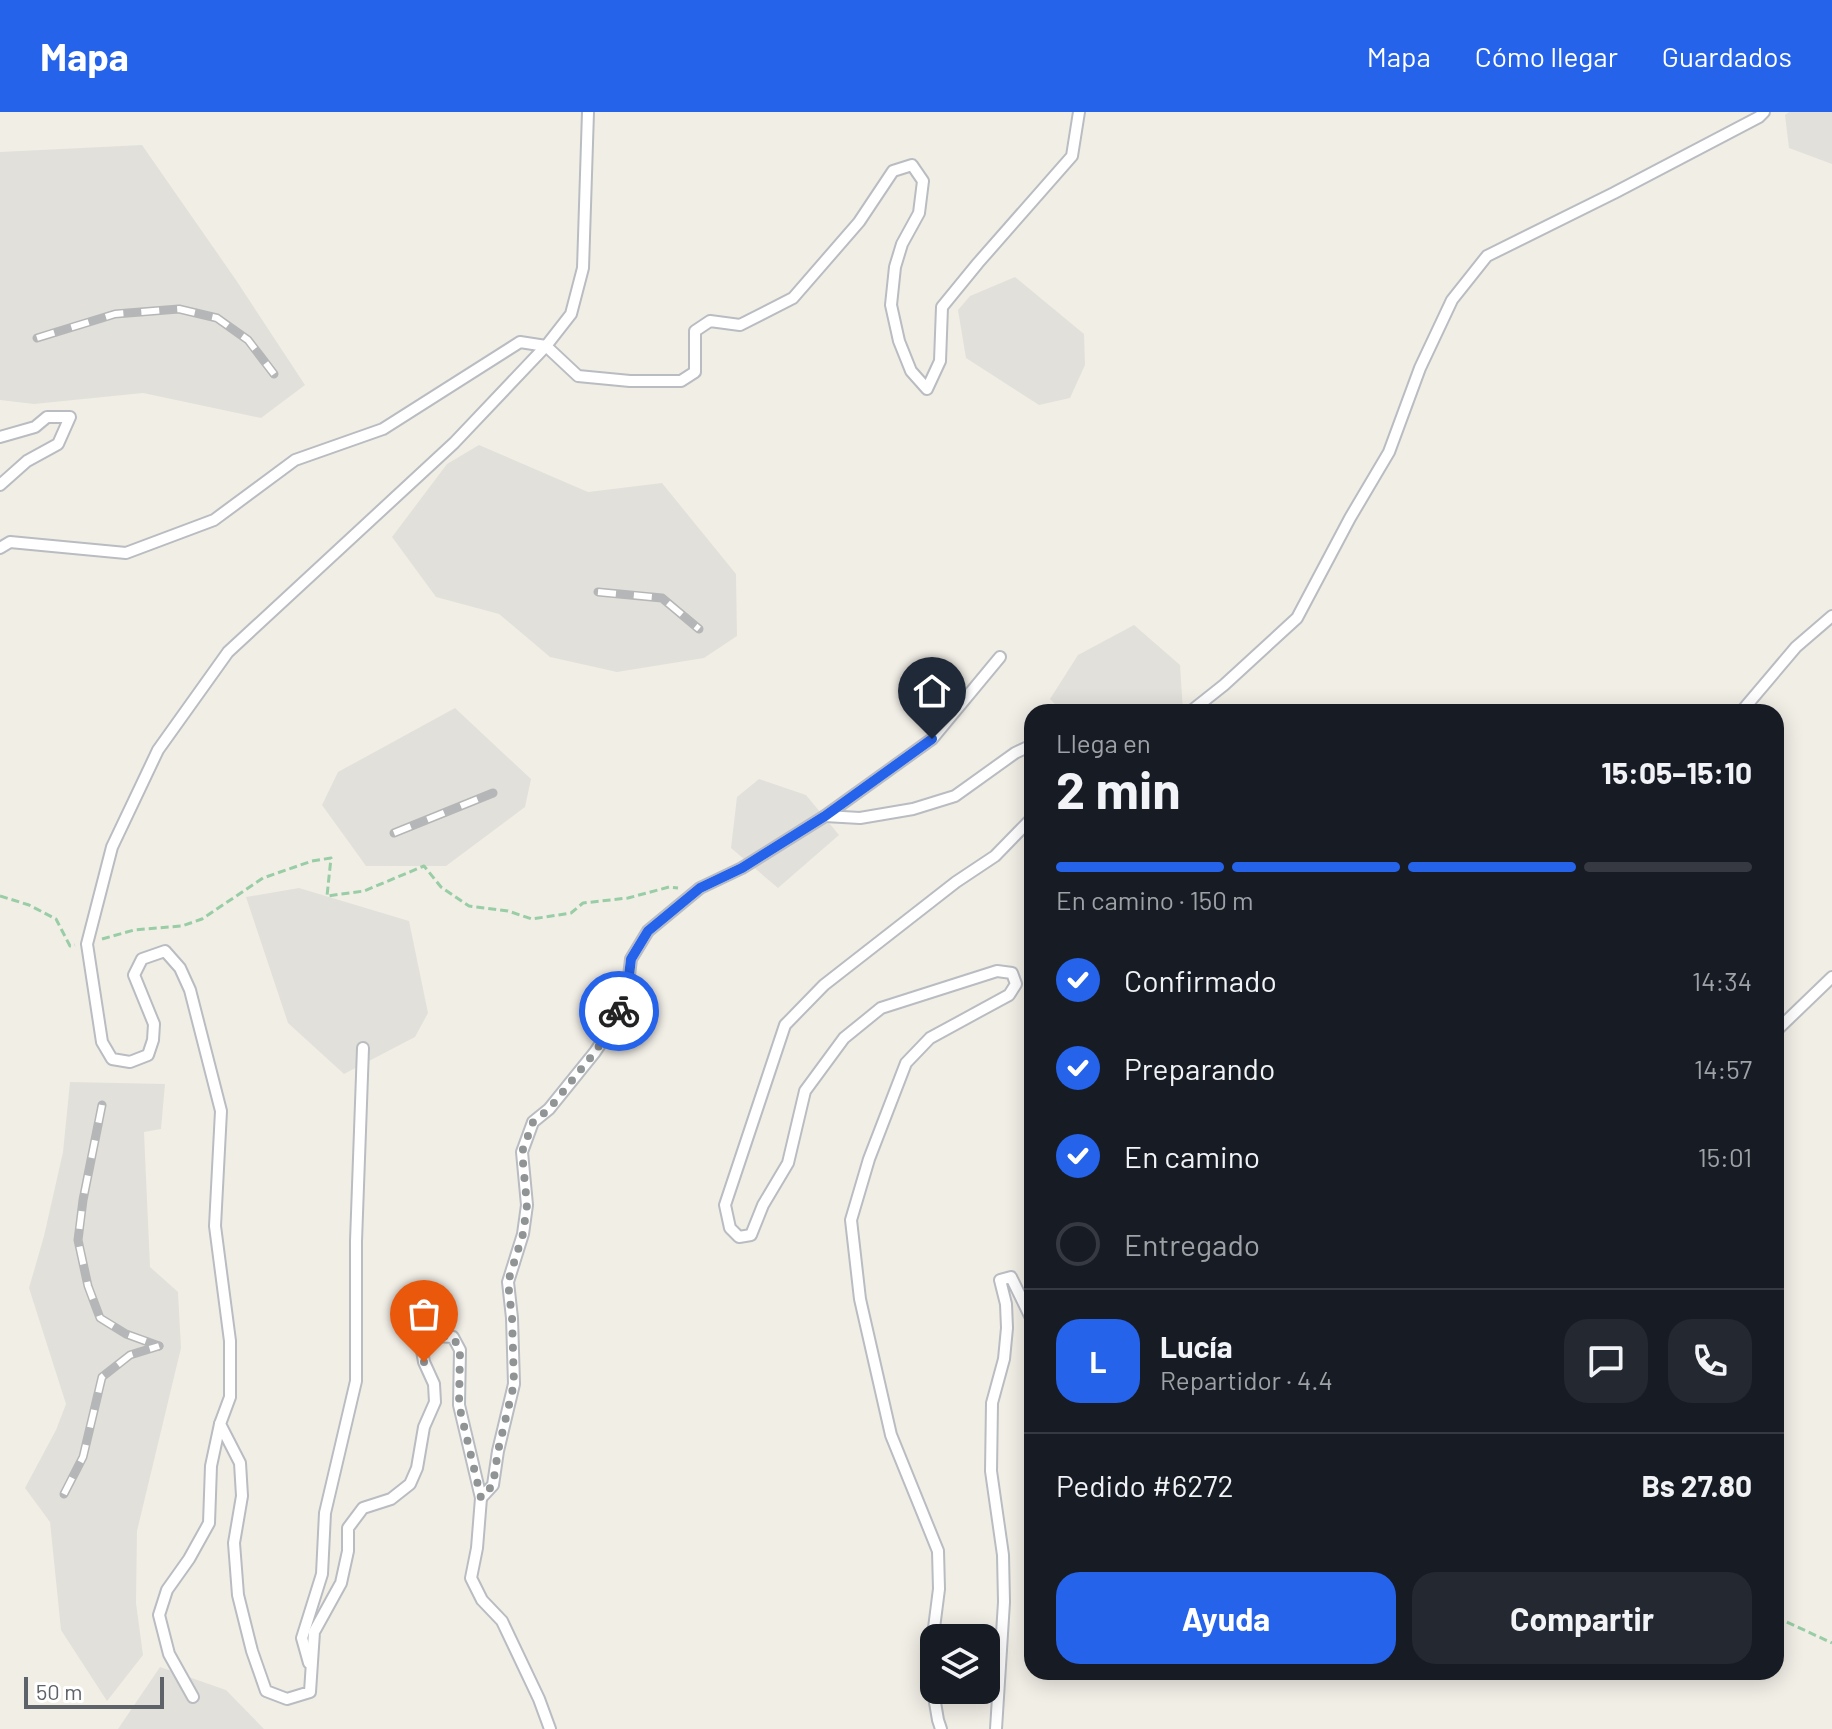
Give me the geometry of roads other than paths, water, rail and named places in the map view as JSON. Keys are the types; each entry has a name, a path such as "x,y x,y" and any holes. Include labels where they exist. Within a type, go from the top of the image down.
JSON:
{"lane":[{"path":"193,1697 169,1654 159,1615 167,1590 209,1523 211,1466 220,1424 230,1397 230,1341 215,1226 221,1111 190,990 180,968 165,951 142,959 134,975 154,1024 153,1040 148,1055 130,1062 112,1059 102,1042 87,944 112,847 151,764 228,652 454,443 546,346 571,314 583,268 588,112"},
{"path":"0,548 10,542 126,553 214,520 295,460 383,429 520,342 546,346 578,376 630,381 681,381 695,372 695,331 710,321 740,325 793,298 859,222 893,171 912,165 923,181 919,213 902,244 895,267 891,305 899,341 911,371 927,389 940,361 942,307 1072,156 1079,112"},
{"path":"1200,704 1297,618 1389,452 1420,368 1452,300 1487,256 1614,193 1764,112"},
{"path":"0,437 35,427 47,417 70,417 58,444 27,461 0,485"},
{"path":"1748,704 1796,647 1832,616"},
{"path":"481,1498 493,1485 514,1384 508,1282 523,1234 527,1205 522,1152 533,1122 549,1109 617,1019 628,984 631,959 648,931 700,888 742,868 825,816 932,739 1000,657"},
{"path":"825,816 860,818 913,809 955,796 1024,749"},
{"path":"941,1729 929,1667 939,1589 938,1551 891,1435 860,1299 851,1220 869,1159 906,1063 930,1038 1009,995 1016,984 1012,973 997,971 881,1008 844,1038 805,1091 788,1163 763,1205 751,1235 739,1237 730,1228 725,1205 785,1025 824,985 956,882 995,856 1024,826"},
{"path":"1784,1023 1832,977"},
{"path":"311,1670 302,1638 322,1574 325,1513 356,1381 356,1241 363,1048"},
{"path":"996,1729 1004,1602 1003,1555 991,1471 992,1403 1004,1359 1007,1328 1006,1304 1000,1280 1011,1277 1024,1304"},
{"path":"220,1424 240,1463 242,1496 234,1543 238,1595 266,1691 287,1699 310,1692 314,1632 341,1583 348,1551 348,1528 363,1508 391,1499 410,1484 417,1468 424,1427 435,1402 434,1384 424,1362 421,1345 435,1336 453,1337 460,1350 459,1405 481,1498 471,1578 482,1600 502,1621 550,1729"}],"railway":[{"path":"37,338 115,314 179,309 217,318 248,340 274,374"},
{"path":"598,592 662,598 699,629"},
{"path":"394,833 493,793"},
{"path":"102,1105 78,1240 88,1286 100,1318 126,1334 159,1346"},
{"path":"64,1494 83,1457 102,1377 130,1355 159,1346"}]}
